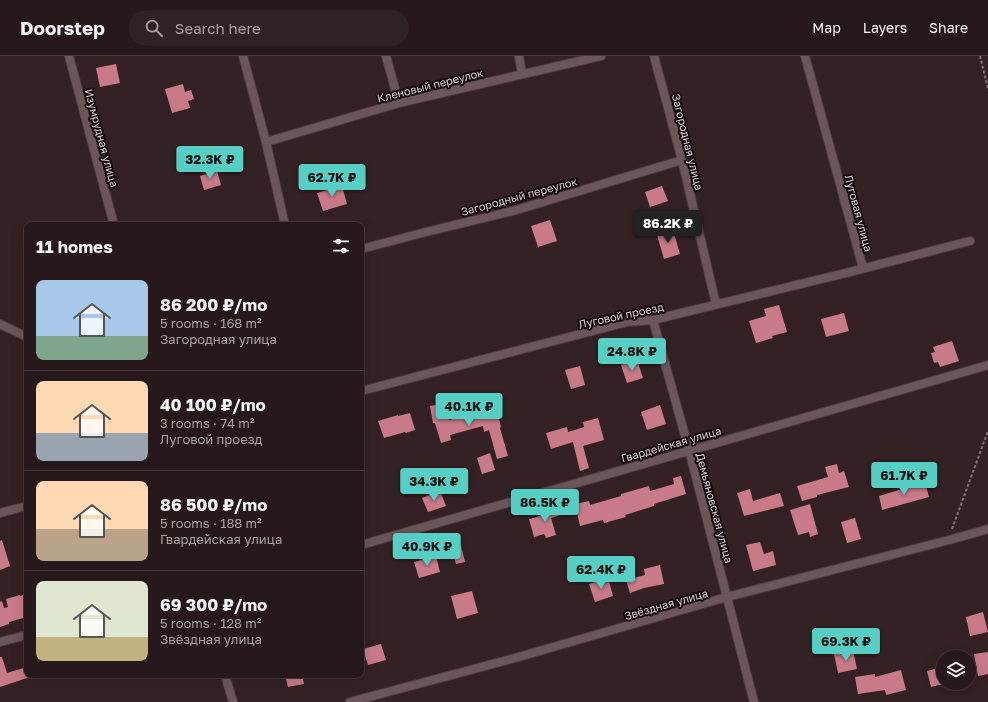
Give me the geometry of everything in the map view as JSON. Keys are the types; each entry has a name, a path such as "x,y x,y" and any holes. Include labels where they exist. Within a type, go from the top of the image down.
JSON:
{"street":[{"name":"Изумрудная улица","path":"68,56 113,222"},
{"path":"243,56 266,142 284,222"},
{"path":"386,56 399,103"},
{"path":"519,56 522,74"},
{"name":"Кленовый переулок","path":"266,142 399,103 600,56"},
{"name":"Загородная улица","path":"654,56 682,160 716,304"},
{"name":"Луговая улица","path":"805,56 862,268 970,240"},
{"name":"Загородный переулок","path":"364,248 513,211 682,160"},
{"name":"Луговой проезд","path":"364,390 627,322 653,320 862,268"},
{"name":"Демьяновская улица","path":"653,320 689,450 754,702"},
{"path":"2,327 24,335"},
{"name":"Гвардейская улица","path":"364,544 988,365"},
{"path":"0,513 24,507"},
{"name":"Звёздная улица","path":"350,702 515,658 727,598 988,529"},
{"path":"0,642 24,636"},
{"path":"226,678 233,702"}],"path":[{"path":"980,56 988,88"},
{"path":"949,540 988,431"}],"building":[{"path":"116,64 120,83 100,87 96,68"},
{"path":"183,84 185,92 191,90 194,99 188,101 190,108 172,113 165,89"},
{"path":"217,171 221,185 204,190 200,176"},
{"path":"342,186 347,204 323,211 317,193"},
{"path":"662,186 668,201 650,207 645,192"},
{"path":"550,220 557,241 538,247 531,226"},
{"path":"673,230 680,254 664,259 657,235"},
{"path":"779,305 787,332 772,336 773,338 756,343 749,321 766,316 764,309"},
{"path":"844,313 849,331 826,337 821,319"},
{"path":"952,341 959,361 940,367 938,362 934,363 931,353 935,352 933,347"},
{"path":"637,360 643,378 627,383 621,365"},
{"path":"580,366 585,385 571,389 565,370"},
{"path":"446,403 449,420 466,415 467,418 497,411 508,456 497,459 489,430 484,432 483,426 450,435 451,440 441,443 435,423 433,423 430,406"},
{"path":"660,405 666,424 647,430 641,412"},
{"path":"410,413 415,430 384,438 378,421"},
{"path":"598,418 604,440 583,446 589,468 580,471 573,442 551,449 546,433 567,427 568,432 584,427 583,422"},
{"path":"490,453 495,470 482,474 477,458"},
{"path":"837,464 839,473 844,471 849,487 817,495 817,497 802,501 797,486 828,477 825,467"},
{"path":"681,476 686,494 625,515 626,517 604,523 603,520 580,526 575,504 589,501 590,505 649,486 650,491 674,484 673,478"},
{"path":"925,482 929,497 882,510 879,496"},
{"path":"750,489 753,501 780,493 784,506 744,516 737,493"},
{"path":"440,491 446,506 428,512 422,498"},
{"path":"810,504 818,534 810,537 809,532 798,535 790,510"},
{"path":"558,507 561,515 551,518 556,535 546,538 544,534 534,537 529,519 544,515 543,511"},
{"path":"855,518 861,539 847,543 841,522"},
{"path":"2,540 10,566 0,570 0,541"},
{"path":"760,542 764,554 773,551 776,565 753,571 746,545"},
{"path":"461,546 465,562 456,564 452,549"},
{"path":"436,556 440,572 419,578 414,562"},
{"path":"660,565 664,584 644,588 630,593 626,580 645,575 644,569"},
{"path":"608,578 613,596 595,602 589,584"},
{"path":"472,591 478,613 457,619 451,596"},
{"path":"24,595 24,618 9,622 9,624 0,627 0,602 2,601 4,608 8,607 6,599"},
{"path":"983,612 988,632 970,636 966,617"},
{"path":"381,644 386,660 368,665 364,649"},
{"path":"853,650 857,669 838,673 834,654"},
{"path":"988,652 988,674 978,676 976,654"},
{"path":"0,657 2,657 7,673 24,668 24,678 27,678 0,687"},
{"path":"936,669 936,686 931,687 927,671"},
{"path":"901,670 906,690 886,695 885,690 858,694 855,677 875,674 875,677"},
{"path":"286,678 303,678 304,684 288,687"}]}
